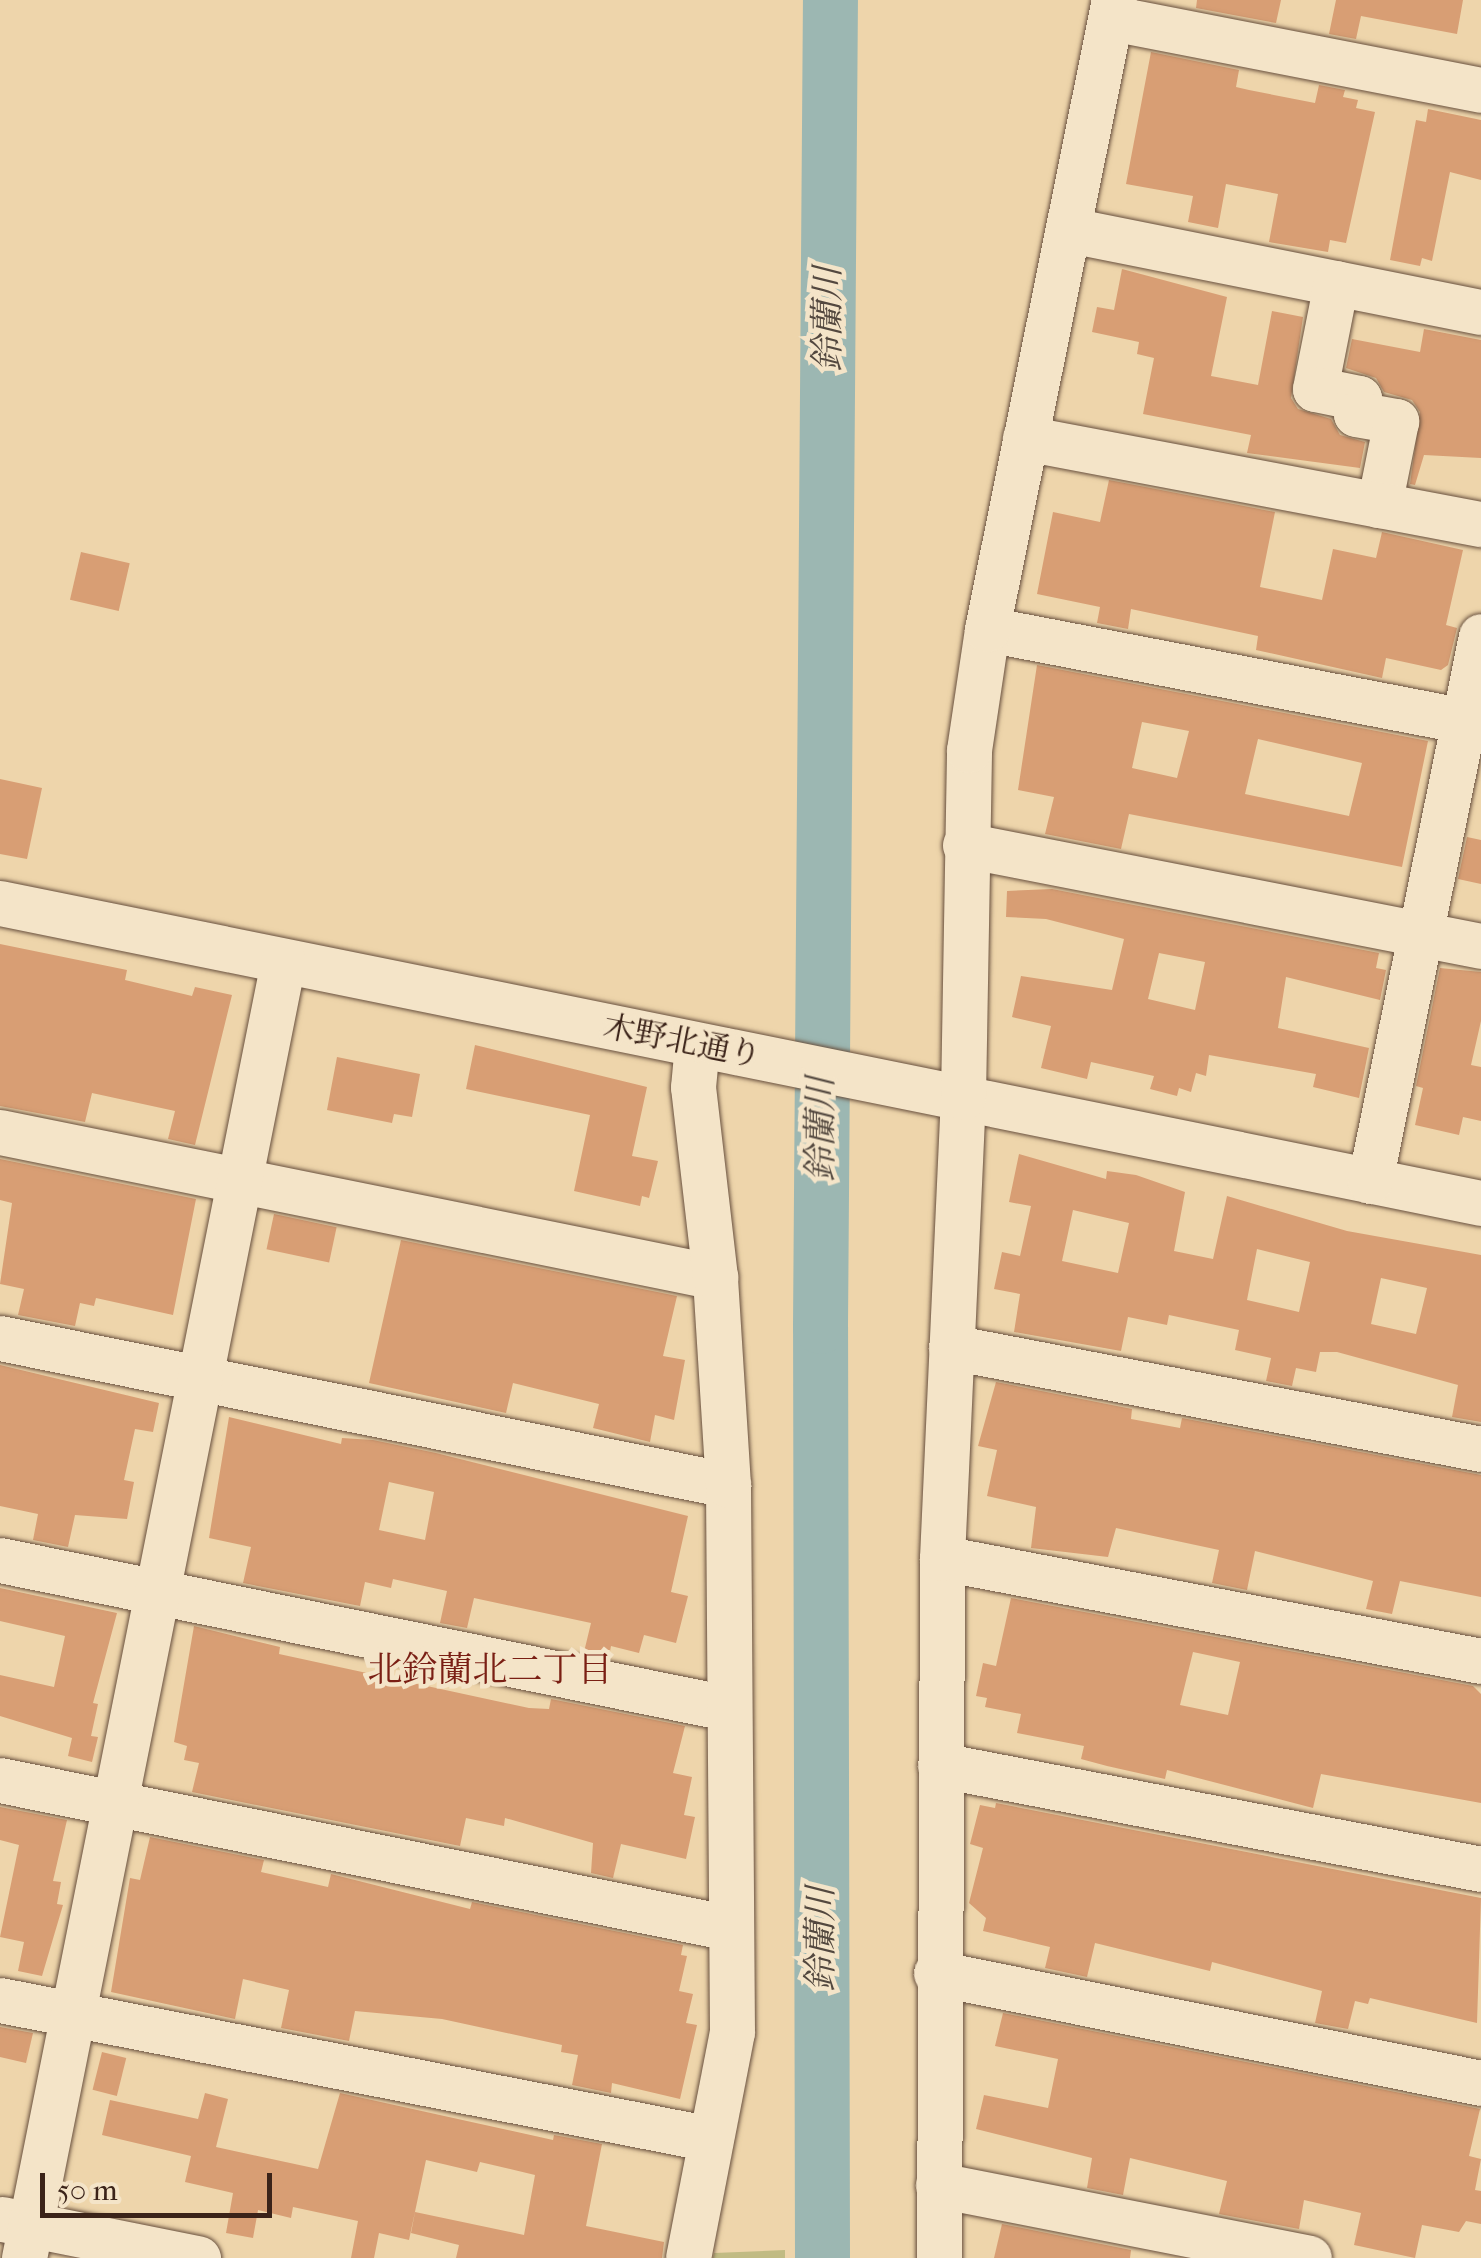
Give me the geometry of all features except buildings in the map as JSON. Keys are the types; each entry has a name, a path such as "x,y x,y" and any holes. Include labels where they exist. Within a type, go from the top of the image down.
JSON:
{"street":[{"path":"939,2258 936,1973 942,1558 963,1097 969,750 987,629 1112,9 1481,90"},
{"path":"1070,230 1481,312"},
{"path":"1336,283 1315,389 1359,398 1356,414 1396,422 1379,505"},
{"path":"1025,438 1481,524"},
{"path":"987,629 1473,722"},
{"path":"1370,1181 1420,934 1473,722 1481,636"},
{"path":"965,845 1481,946"},
{"name":"木野北通り","path":"0,903 1481,1203"},
{"path":"198,2258 18,2234 72,2016 284,962"},
{"path":"688,2258 732,2032 728,1485 715,1277 693,1087 697,1045"},
{"path":"0,1132 715,1277"},
{"path":"0,1338 728,1485"},
{"path":"951,1347 1481,1449"},
{"path":"942,1558 1481,1661"},
{"path":"0,1560 727,1708"},
{"path":"940,1764 1481,1869"},
{"path":"0,1780 730,1928"},
{"path":"936,1973 1481,2082"},
{"path":"0,2000 711,2139"},
{"path":"938,2185 1309,2258"}],"shaded area":[{"path":"785,2250 785,2258 713,2258 714,2253"}],"waterway":[{"name":"鈴蘭川","path":"822,2258 820,1326 830,0"}],"district":[{"name":"北鈴蘭北二丁目","path":"490,1670"}]}
